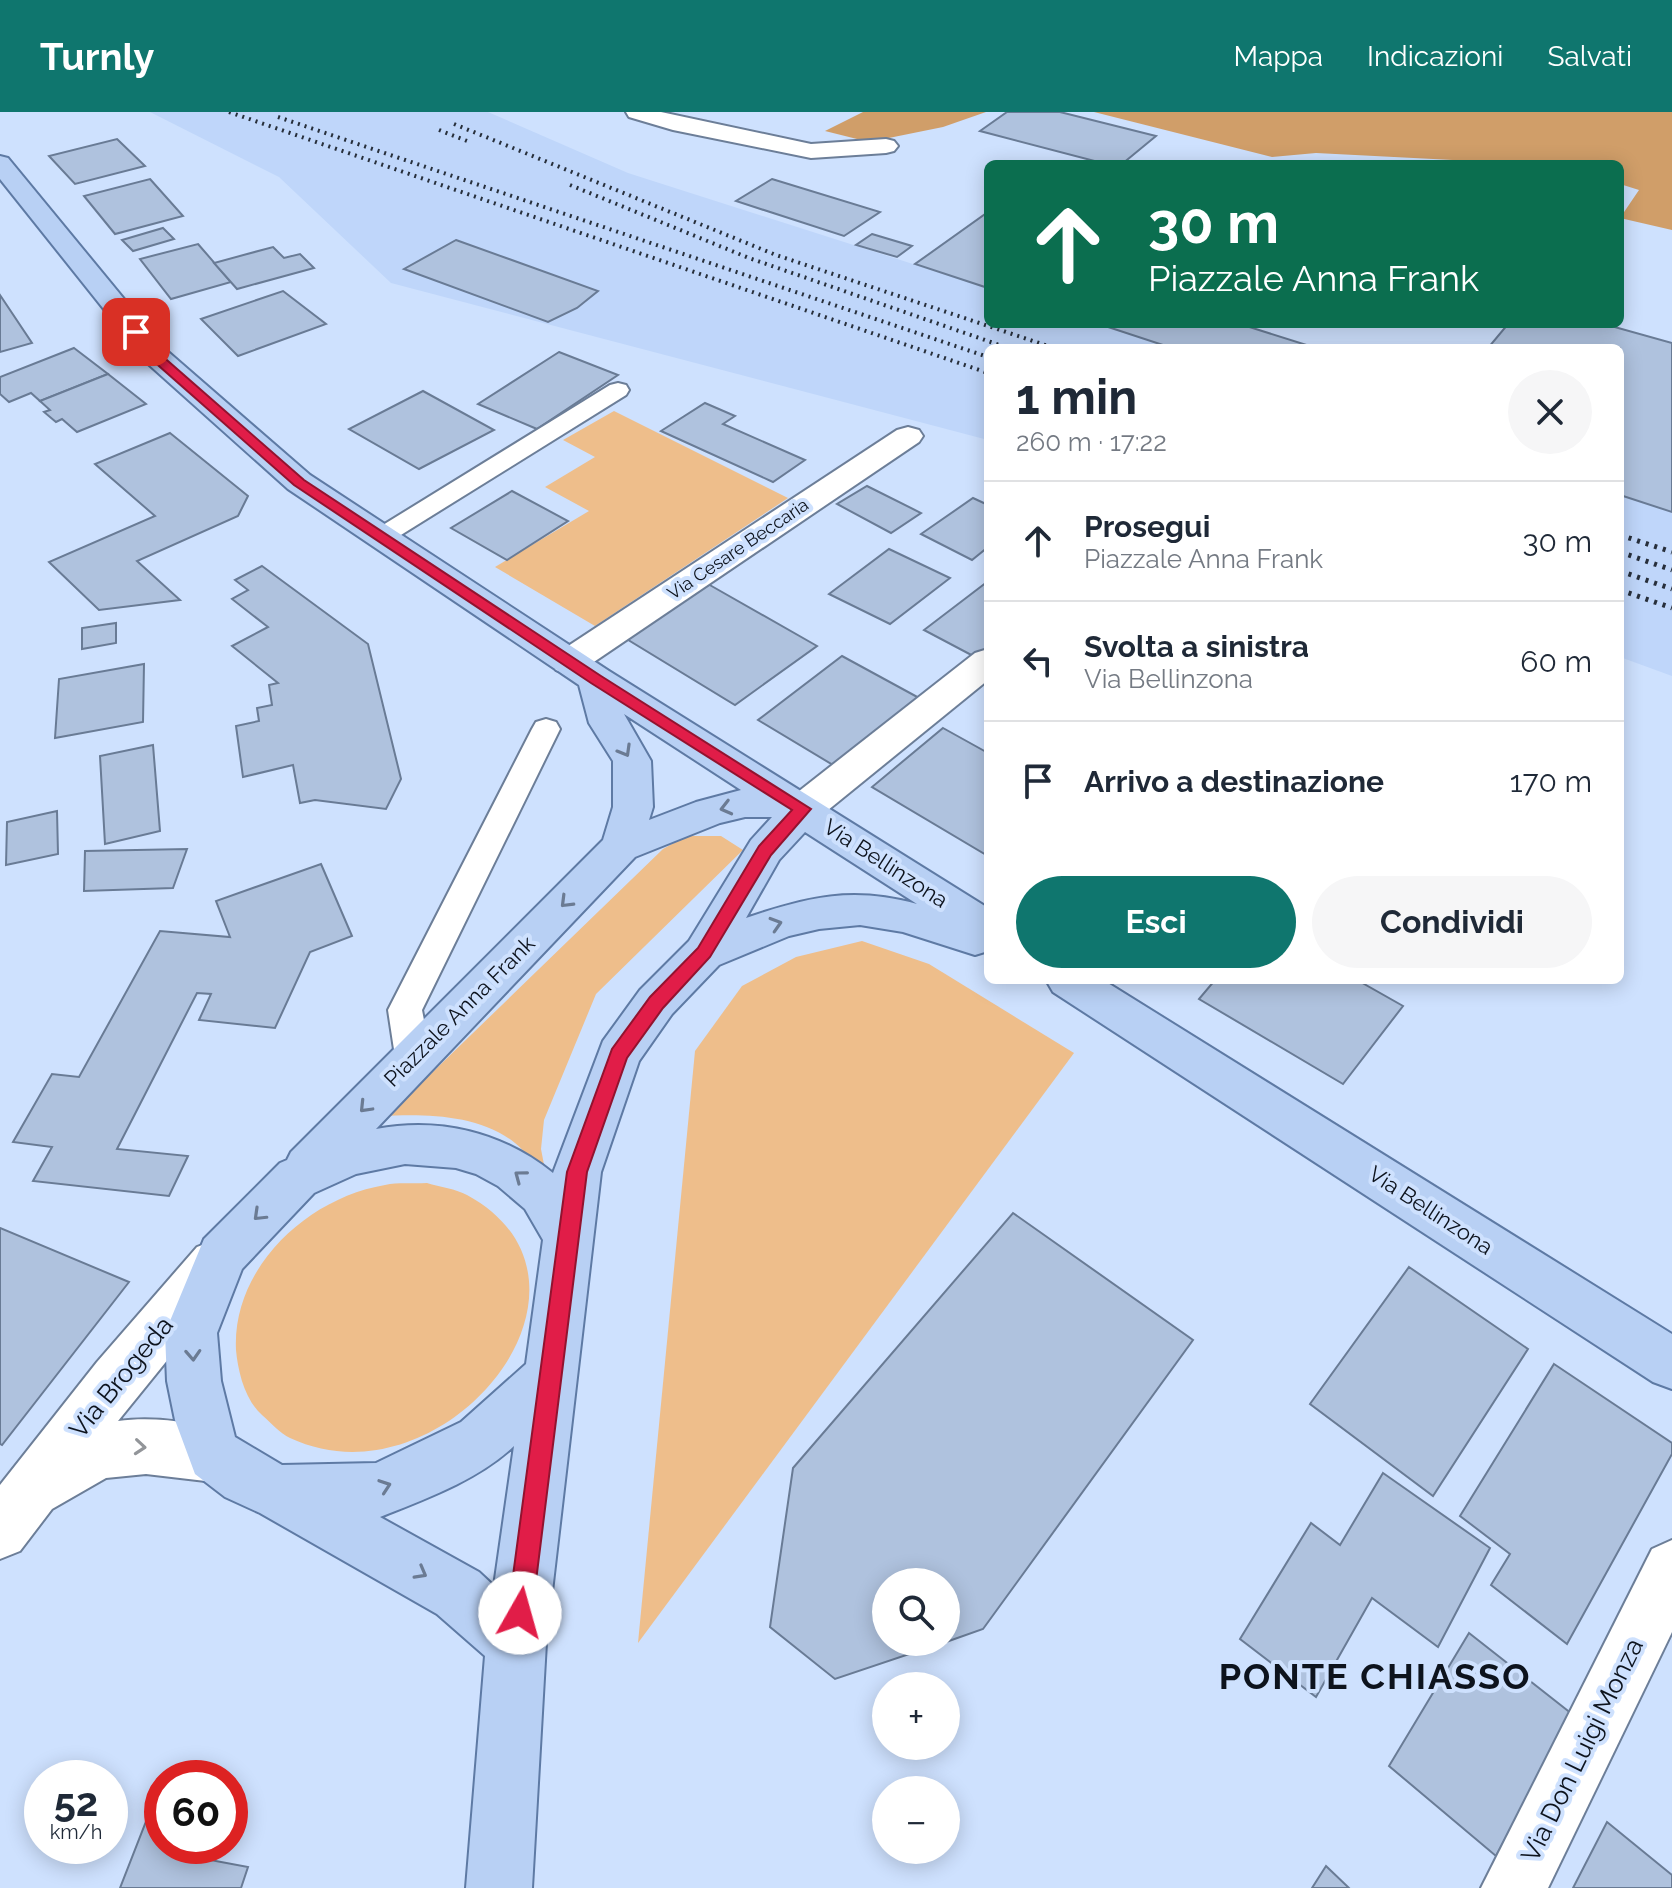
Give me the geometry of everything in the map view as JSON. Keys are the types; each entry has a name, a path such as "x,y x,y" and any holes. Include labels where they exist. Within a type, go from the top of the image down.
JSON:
{"main road":[{"name":"Via Bellinzona","path":"0,163 156,356 299,482 582,671 984,926"},
{"name":"Piazzale Anna Frank","path":"582,671 608,723 632,761 633,807 621,847"},
{"name":"Piazzale Anna Frank","path":"222,1255 413,1056 621,847 710,812 745,803 770,803 803,809"},
{"path":"499,1888 516,1643 577,1172 619,1054 656,1002 704,953 765,850 803,809"},
{"path":"704,953 778,922 860,909 896,915 984,942"},
{"name":"Via Bellinzona","path":"1074,984 1672,1364"},
{"path":"297,1178 350,1154 378,1148 405,1144 456,1147 490,1158 515,1171 542,1194 568,1236"},
{"path":"222,1255 191,1333 194,1381 214,1455 245,1477 280,1493 458,1593 516,1643"},
{"path":"280,1493 376,1491 415,1475 480,1441 551,1376"}],"street":[{"path":"637,112 673,123 811,151 886,146"},
{"name":"Via Cesare Beccaria","path":"582,671 908,436"},
{"path":"803,809 984,664"},
{"name":"Via Brogeda","path":"11,1517 116,1380 222,1255"},
{"name":"Via Brogeda","path":"11,1517 80,1460 112,1447 136,1445 214,1455"},
{"name":"Via Don Luigi Monza","path":"1514,1888 1672,1569"}],"lane":[{"path":"379,538 618,390"},
{"path":"413,1056 405,1010 546,729"}],"shaded area":[{"path":"150,112 488,112 628,173 984,287 984,328 1111,328 1160,344 984,344 984,439 391,283 279,177"},
{"path":"863,112 986,112 943,127 869,142 825,131"},
{"path":"1094,112 1672,112 1672,230 1624,219 1624,212 1639,190 1624,185 1624,160 1452,160 1316,153 1272,157"},
{"path":"614,411 788,498 595,626 495,567 589,511 545,487 595,457 563,440"},
{"path":"1624,496 1672,512 1672,676 1624,658"},
{"path":"686,836 721,836 743,850 596,994 544,1120 541,1149 546,1175 515,1143 485,1126 433,1116 382,1116 409,1095 663,849"},
{"path":"862,941 929,964 1074,1053 638,1643 695,1051 742,986 796,957"},
{"path":"427,1183 467,1195 512,1234 529,1280 522,1330 497,1376 456,1416 405,1443 348,1452 290,1438 256,1409 241,1376 236,1350 238,1320 247,1291 261,1265 280,1242 303,1221 328,1205 356,1192 385,1185"}],"building":[{"path":"1007,112 1060,112 1156,136 1127,160 1091,160 980,131"},
{"path":"117,139 145,166 75,184 49,156"},
{"path":"150,179 183,216 115,234 84,196"},
{"path":"772,179 880,212 844,236 736,201"},
{"path":"984,215 984,287 915,264"},
{"path":"163,228 174,239 133,251 122,240"},
{"path":"872,234 912,246 897,257 856,245"},
{"path":"456,240 598,291 577,308 548,322 404,269"},
{"path":"198,244 231,282 171,299 140,259"},
{"path":"273,247 284,258 300,254 314,268 237,289 214,263"},
{"path":"283,291 326,324 238,356 201,319"},
{"path":"0,295 32,343 0,352"},
{"path":"1111,328 1253,328 1303,344 1160,344"},
{"path":"1505,328 1618,328 1672,343 1672,512 1624,496 1624,344 1491,344"},
{"path":"74,348 108,374 40,401 31,393 9,402 0,394 0,377"},
{"path":"559,352 618,375 537,429 478,404"},
{"path":"108,374 146,404 77,432 62,419 56,422 44,412 50,410 40,401"},
{"path":"423,391 494,430 419,469 349,429"},
{"path":"705,403 735,416 723,424 805,460 773,482 661,431"},
{"path":"170,433 248,496 238,516 137,561 180,600 99,610 49,562 155,516 95,464"},
{"path":"867,486 921,513 891,533 837,504"},
{"path":"512,491 568,521 507,560 451,528"},
{"path":"973,498 984,503 984,550 972,560 921,534"},
{"path":"889,549 950,578 890,624 829,594"},
{"path":"262,566 368,644 401,779 386,809 315,800 300,803 293,765 243,777 236,726 259,721 257,708 272,705 269,685 278,683 232,646 268,627 232,599 248,590 235,580"},
{"path":"708,584 817,646 735,705 625,638"},
{"path":"984,584 984,653 977,658 924,630"},
{"path":"116,623 116,643 82,649 82,628"},
{"path":"842,656 921,699 838,768 758,720"},
{"path":"144,664 143,722 55,738 59,679"},
{"path":"943,728 984,751 984,854 872,787"},
{"path":"153,745 160,831 105,844 100,756"},
{"path":"57,811 58,854 6,865 7,822"},
{"path":"187,849 173,888 84,891 85,851"},
{"path":"321,864 352,936 310,952 275,1028 199,1020 211,994 197,993 117,1149 188,1156 169,1196 33,1181 52,1147 13,1142 52,1074 79,1077 160,931 230,937 216,901"},
{"path":"1212,984 1364,984 1403,1006 1343,1084 1199,999"},
{"path":"1013,1213 1193,1340 983,1629 960,1637 960,1568 872,1568 872,1656 903,1656 835,1679 770,1627 793,1468"},
{"path":"0,1228 129,1282 2,1445 0,1444"},
{"path":"1409,1267 1528,1349 1433,1496 1310,1404"},
{"path":"1554,1364 1672,1443 1672,1454 1567,1644 1491,1585 1510,1554 1460,1516"},
{"path":"1383,1473 1490,1548 1438,1647 1372,1598 1316,1697 1240,1639 1311,1523 1340,1545"},
{"path":"1469,1633 1572,1714 1496,1856 1389,1766"},
{"path":"1607,1822 1672,1875 1672,1888 1573,1888"},
{"path":"144,1827 144,1864 232,1864 248,1867 241,1888 120,1888"},
{"path":"1326,1866 1349,1888 1312,1888"}],"railway":[{"path":"229,112 984,372"},
{"path":"278,117 984,356"},
{"path":"454,124 776,255 984,325"},
{"path":"439,130 467,141"},
{"path":"570,185 749,258 996,344"},
{"path":"994,328 1042,344"},
{"path":"1624,536 1672,552"},
{"path":"1624,553 1672,570"},
{"path":"1624,572 1672,589"},
{"path":"1624,591 1672,608"}],"district":[{"name":"PONTE CHIASSO","path":"1375,1676"}],"route":[{"path":"136,332 156,356 299,482 596,679 803,809 765,850 704,953 656,1002 619,1054 596,1113 577,1172 520,1613"}]}
